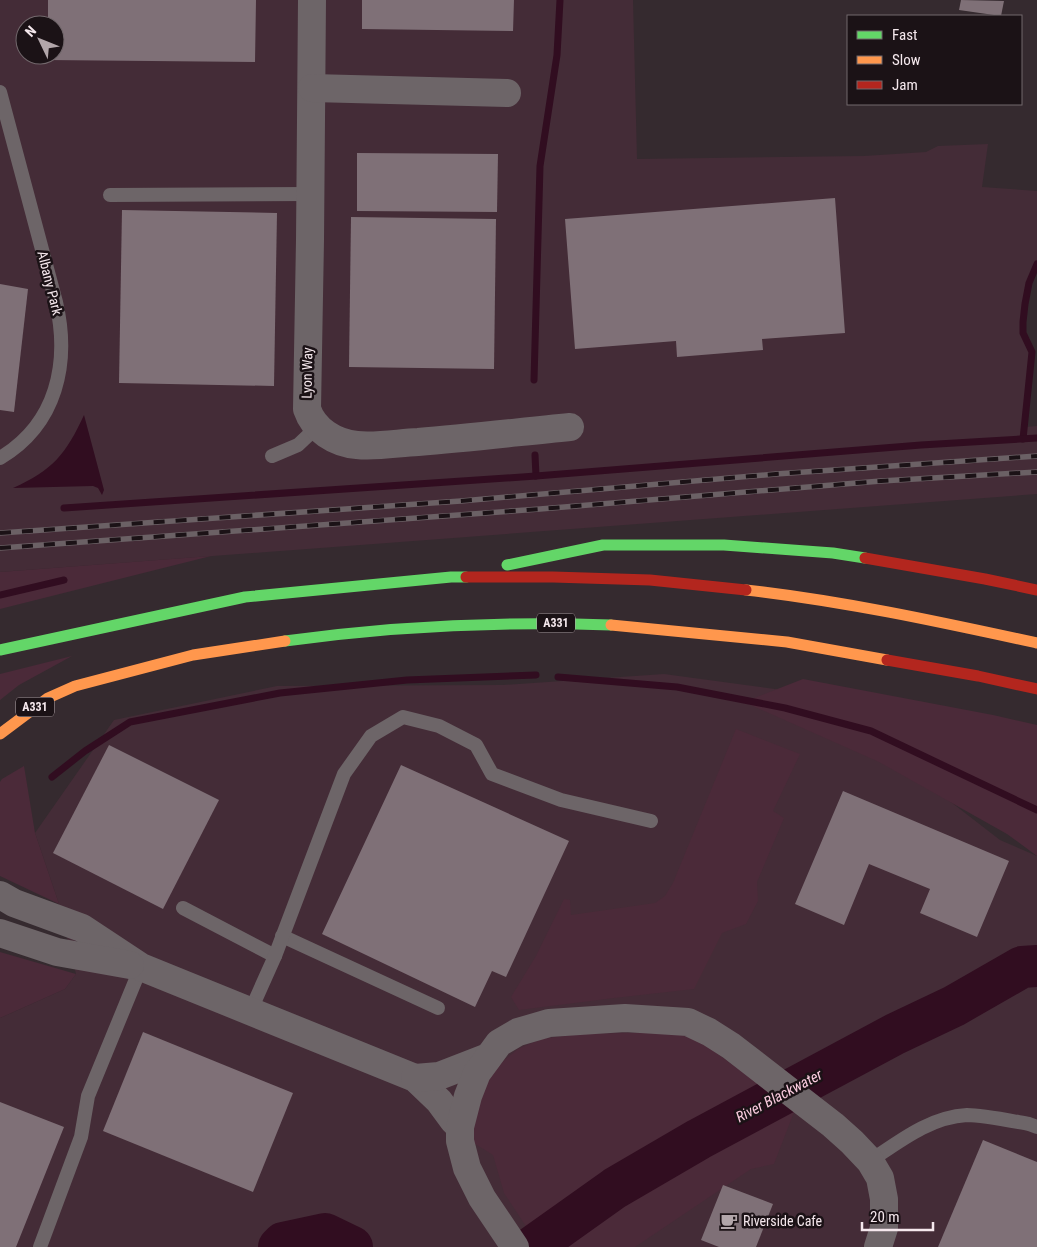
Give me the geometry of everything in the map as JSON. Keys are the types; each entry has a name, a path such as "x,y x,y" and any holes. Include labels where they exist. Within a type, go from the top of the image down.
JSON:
{"highway":[{"path":"452,577 603,545 724,545 833,553 953,573 1037,590"},
{"path":"0,650 245,597 452,577 553,577 650,580 782,594 888,611 1037,643"},
{"name":"A331","path":"0,734 48,698 75,686 193,655 384,629 472,625 549,623 630,626 787,642 978,676 1037,689"}],"street":[{"name":"Lyon Way","path":"312,0 306,410 317,427"},
{"path":"312,88 507,93"},
{"path":"317,427 338,440 357,445 449,440 570,427"},
{"path":"0,895 14,903 82,928 141,967 415,1078 439,1101 453,1120 460,1126"},
{"path":"0,933 57,952 141,967"},
{"path":"515,1247 482,1198 467,1168 460,1141 460,1126 468,1096 477,1073 499,1043 518,1032 548,1023 625,1018 688,1022 709,1032 731,1046 834,1125 870,1161 880,1178 884,1199 884,1228 878,1247"},
{"path":"415,1078 440,1076 488,1057"}],"lane":[{"name":"Albany Park","path":"0,92 57,307 61,346 57,382 52,401 46,413 36,427 22,441 0,458"},
{"path":"110,195 310,194"},
{"path":"272,456 298,445 317,427"},
{"path":"250,1012 282,936 344,774 371,736 403,717 439,726 476,745 492,774 561,800 650,821"},
{"path":"183,908 274,956"},
{"path":"282,936 438,1008"},
{"path":"40,1247 81,1137 88,1096 141,967"},
{"path":"870,1161 912,1133 940,1120 968,1115 1034,1123"}],"shaded area":[{"path":"0,0 633,0 637,159 864,156 926,152 938,146 988,144 982,187 1037,191 1037,263 1033,270 1022,320 1024,333 1030,339 1031,346 1024,413 1025,427 1037,426 1037,494 0,572"},
{"path":"84,415 104,490 102,495 98,488 93,486 13,488 38,474 57,459 71,440"},
{"path":"211,556 0,609 0,572"},
{"path":"72,656 19,685 0,700 0,674"},
{"path":"664,674 811,694 1000,840 1037,856 1037,1247 0,1247 0,1018 65,989 76,974 59,904 35,833 114,720 277,686 503,685"},
{"path":"803,679 1037,725 1037,856 1007,834 879,762 744,702"},
{"path":"736,729 800,754 773,811 784,818 757,882 758,901 746,924 722,933 694,989 519,1010 511,997 536,956 564,899 570,900 571,915 655,903 665,896 673,883"},
{"path":"24,766 35,833 59,904 0,876 0,782"},
{"path":"0,952 76,974 65,989 0,1018"},
{"path":"673,1032 697,1039 773,1094 665,1153 595,1195 535,1240 504,1193 493,1155 472,1142 473,1107 489,1073 518,1049 541,1039 580,1034"},
{"path":"780,1100 794,1112 774,1164 751,1169 635,1247 541,1247 618,1191 716,1134"}],"building":[{"path":"48,0 256,0 255,62 65,60 65,15 48,15"},
{"path":"362,0 514,0 513,31 362,29"},
{"path":"961,0 1004,1 1001,15 959,10"},
{"path":"357,153 498,154 497,212 357,211"},
{"path":"835,198 845,333 762,339 763,350 677,357 676,341 575,349 565,219"},
{"path":"122,210 277,213 274,386 119,383"},
{"path":"351,217 496,219 494,369 349,367"},
{"path":"0,284 28,289 14,412 0,410"},
{"path":"109,745 219,800 163,909 53,853"},
{"path":"401,765 569,841 506,977 492,971 475,1007 322,934"},
{"path":"843,791 1009,861 977,937 920,913 930,889 869,864 844,925 795,904"},
{"path":"143,1032 293,1093 253,1192 103,1131"},
{"path":"0,1102 64,1127 16,1247 0,1247"},
{"path":"983,1140 1037,1162 1037,1247 938,1247"},
{"path":"723,1185 773,1204 756,1247 719,1247 701,1240"}],"waterway":[{"path":"534,380 540,166 557,55 560,0"},
{"path":"1023,439 1032,352 1023,333 1023,322 1029,283 1037,264"},
{"path":"64,508 536,476 921,445 1037,438"},
{"path":"535,455 536,476"},
{"path":"0,595 64,580"},
{"path":"52,777 85,751 130,722 280,693 407,680 536,675"},
{"path":"558,677 677,687 785,708 871,731 1037,810"},
{"name":"River Blackwater","path":"532,1247 615,1188 699,1139 895,1034 954,1006 1022,967 1037,966"},
{"name":"River Blackwater","path":"279,1247 283,1243 325,1234 352,1247"}],"railway":[{"path":"0,533 461,501 776,474 1037,456"},
{"path":"0,548 540,509 881,481 1037,472"}],"traffic: fast":[{"path":"507,565 603,545 724,545 833,553 865,558"},
{"path":"0,650 245,597 466,577"},
{"path":"285,641 407,628 488,624 611,625"}],"traffic: slow":[{"path":"746,590 856,606 1037,643"},
{"path":"611,625 787,642 887,660"},
{"path":"0,734 48,698 75,686 193,655 285,641"}],"traffic: jam":[{"path":"865,558 1037,590"},
{"path":"466,577 650,580 746,590"},
{"path":"887,660 978,676 1037,689"}],"place":[{"name":"Riverside Cafe","path":"729,1221"}]}
